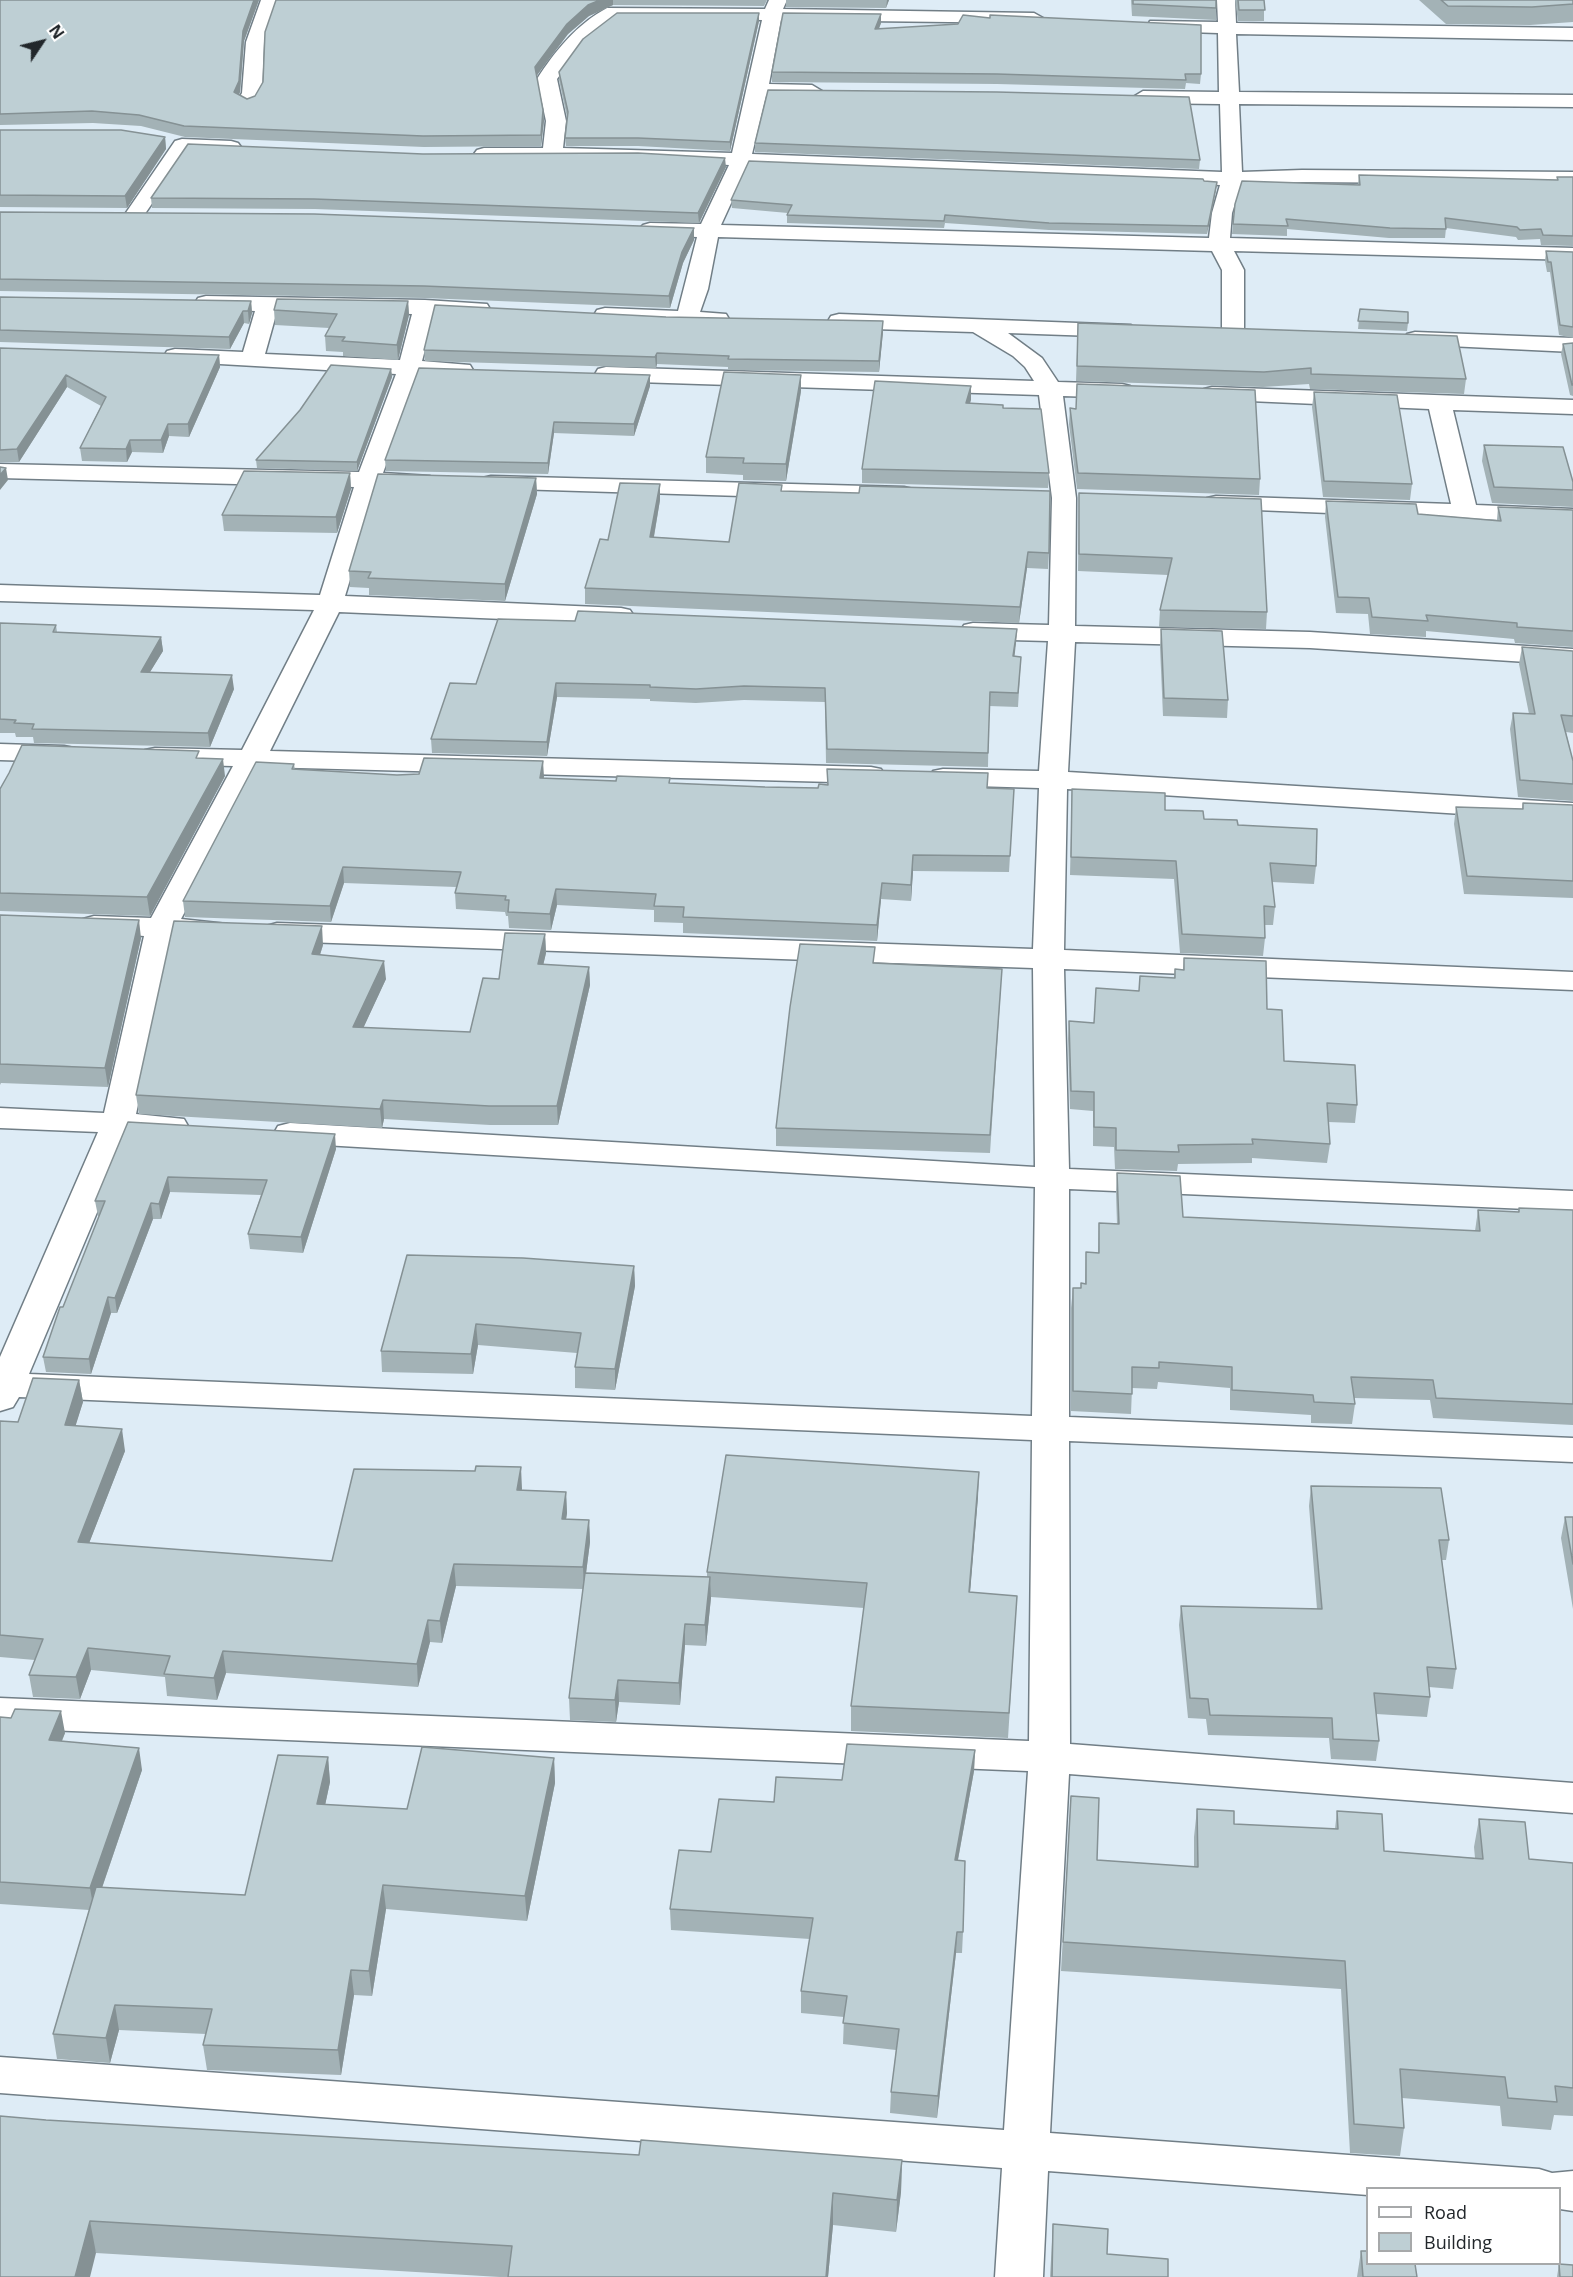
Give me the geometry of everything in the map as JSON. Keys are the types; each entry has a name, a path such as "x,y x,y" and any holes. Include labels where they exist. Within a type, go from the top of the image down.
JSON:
{"street":[{"path":"247,102 252,93 255,42 270,0"},
{"path":"1226,0 1232,179 1222,213 1220,244 1233,270 1233,334"},
{"path":"552,153 556,121 547,79 601,17 612,12 776,6 1054,19"},
{"path":"687,318 697,289 708,231 722,207 740,158 758,90 776,6"},
{"path":"1136,24 1228,28 1573,34"},
{"path":"758,90 828,91"},
{"path":"1129,97 1573,101"},
{"path":"133,217 174,141 255,148"},
{"path":"459,154 552,153 740,158 807,163 1232,179 1302,176 1573,178"},
{"path":"111,216 156,216"},
{"path":"633,228 1573,254"},
{"path":"185,302 497,310"},
{"path":"252,359 268,305"},
{"path":"425,307 409,369 368,480 330,604 251,760 161,928 118,1123 2,1390 1573,1450"},
{"path":"580,314 735,319"},
{"path":"819,321 1141,331"},
{"path":"978,326 1021,351 1034,363 1050,387 1064,498 1062,634 1053,780 1048,959 1052,1178 1049,1757 1019,2277"},
{"path":"1210,333 1257,334"},
{"path":"1396,338 1573,345"},
{"path":"157,356 480,371"},
{"path":"587,374 1050,387 1145,392"},
{"path":"1192,393 1440,404 1573,407"},
{"path":"1440,404 1466,512"},
{"path":"0,471 923,494"},
{"path":"1190,502 1573,516"},
{"path":"0,594 330,604 649,618"},
{"path":"944,630 1310,640 1573,657"},
{"path":"0,752 92,754"},
{"path":"127,755 1053,780 1573,812"},
{"path":"69,924 1048,959 1573,981"},
{"path":"0,1118 202,1128"},
{"path":"262,1131 1052,1178 1573,1201"},
{"path":"0,1713 1049,1757 1573,1798"},
{"path":"0,2075 1526,2187"}],"building":[{"path":"0,0 254,0 243,31 239,81 234,92 247,99 255,96 263,82 265,32 276,0 600,0 588,5 567,24 535,67 543,110 541,135 423,136 184,126 139,115 92,111 0,114"},
{"path":"1133,0 1216,0 1216,8 1133,4"},
{"path":"1238,0 1264,0 1265,10 1239,10"},
{"path":"1441,0 1573,0 1573,4 1532,7 1448,6"},
{"path":"617,13 759,13 730,142 565,138 568,112 559,72 583,39"},
{"path":"783,13 881,14 875,29 958,24 963,15 990,18 990,15 1201,25 1201,74 1185,74 1186,80 997,74 772,72"},
{"path":"768,90 997,92 1189,97 1200,160 755,143"},
{"path":"0,130 121,130 165,137 125,196 0,195"},
{"path":"188,144 423,154 638,153 725,158 698,213 314,199 151,198"},
{"path":"749,161 1203,179 1217,182 1208,226 1049,223 945,215 944,221 787,215 792,205 731,200"},
{"path":"1359,175 1558,180 1557,177 1573,177 1573,236 1543,235 1541,229 1520,230 1517,227 1445,218 1446,229 1390,228 1286,219 1288,226 1233,224 1235,204 1242,181 1360,185"},
{"path":"0,212 314,214 694,228 682,252 669,296 424,286 0,279"},
{"path":"1546,251 1573,252 1573,327 1560,325 1551,262 1548,262"},
{"path":"0,297 251,301 248,311 243,311 229,337 0,330"},
{"path":"277,299 408,301 397,345 342,341 345,337 325,336 337,314 274,310"},
{"path":"435,305 666,317 883,321 879,361 728,359 729,356 657,353 655,357 424,350"},
{"path":"1360,309 1408,312 1408,323 1358,321"},
{"path":"1078,323 1457,336 1466,379 1311,374 1311,368 1264,372 1077,366"},
{"path":"1573,343 1573,385 1572,385 1563,344"},
{"path":"0,348 219,355 188,424 168,424 161,440 130,440 126,449 80,448 106,397 66,375 17,449 0,450"},
{"path":"331,365 391,369 357,462 256,460 300,410"},
{"path":"419,368 650,375 634,424 554,422 548,463 385,460"},
{"path":"724,372 801,375 786,464 743,463 744,458 706,457"},
{"path":"875,381 971,386 966,403 1003,405 1003,408 1041,409 1049,473 862,469"},
{"path":"1077,384 1255,390 1260,479 1078,473 1070,408 1076,409"},
{"path":"1314,392 1397,395 1412,484 1324,481"},
{"path":"1484,445 1563,447 1573,482 1573,490 1494,487"},
{"path":"0,467 6,468 0,475"},
{"path":"244,471 350,473 336,517 222,515"},
{"path":"378,474 536,478 505,584 368,578 371,572 349,571"},
{"path":"620,483 660,484 650,537 729,542 739,483 782,485 781,491 859,493 860,486 1050,491 1049,553 1028,552 1020,607 585,588 600,539 608,540"},
{"path":"1079,493 1261,499 1267,612 1160,610 1172,558 1079,554"},
{"path":"1326,501 1416,504 1418,514 1501,521 1498,507 1573,510 1573,631 1517,627 1517,623 1426,615 1428,621 1372,617 1369,598 1338,597"},
{"path":"578,611 1017,629 1013,656 1021,657 1018,693 990,692 988,753 827,749 825,688 744,686 696,689 650,687 650,685 556,683 547,742 431,739 450,683 476,684 498,619 575,621"},
{"path":"0,623 56,625 53,632 161,637 141,672 232,675 208,733 32,729 34,724 14,723 16,720 0,719"},
{"path":"1161,629 1222,631 1228,700 1164,698"},
{"path":"1522,647 1573,651 1573,716 1561,715 1573,761 1573,784 1520,780 1513,713 1535,714"},
{"path":"22,745 199,751 196,758 223,759 147,897 0,893 0,789"},
{"path":"424,758 543,761 540,778 616,781 617,776 670,778 669,783 765,787 818,788 819,784 828,785 827,769 988,773 987,788 1014,789 1010,856 913,855 911,885 882,883 877,925 683,917 684,907 654,906 656,894 556,889 550,914 508,912 509,900 505,900 506,896 455,893 461,872 343,867 330,906 183,901 256,762 294,764 292,769 397,775 419,774"},
{"path":"1072,789 1165,793 1165,810 1203,811 1204,819 1237,820 1238,825 1317,829 1316,866 1270,863 1275,907 1264,906 1265,938 1182,934 1176,861 1071,857"},
{"path":"1523,803 1573,805 1573,881 1467,876 1456,807 1523,809"},
{"path":"0,915 139,920 105,1068 0,1064"},
{"path":"174,921 322,926 312,954 384,961 353,1027 470,1032 483,978 499,979 505,933 545,934 538,964 589,967 557,1106 489,1106 383,1100 380,1109 136,1095"},
{"path":"800,944 875,947 873,963 1002,969 990,1135 776,1128"},
{"path":"1184,958 1266,961 1267,1009 1282,1010 1284,1061 1355,1065 1357,1105 1327,1103 1330,1144 1252,1139 1253,1144 1178,1145 1179,1152 1116,1150 1116,1128 1094,1127 1094,1092 1071,1091 1069,1021 1094,1023 1096,988 1139,991 1140,976 1175,978 1175,969 1184,970"},
{"path":"128,1122 335,1134 301,1237 248,1234 267,1180 168,1177 159,1204 151,1203 115,1298 108,1297 89,1359 43,1357 60,1307 63,1307 105,1201 95,1201"},
{"path":"1117,1173 1180,1176 1183,1217 1480,1231 1478,1210 1519,1212 1519,1208 1573,1210 1573,1404 1436,1398 1433,1380 1351,1377 1355,1404 1314,1402 1313,1395 1232,1390 1232,1367 1159,1362 1159,1368 1132,1367 1132,1394 1073,1391 1073,1288 1081,1288 1081,1283 1086,1284 1086,1252 1099,1253 1099,1223 1119,1224"},
{"path":"407,1255 523,1258 634,1266 615,1369 575,1367 581,1333 476,1324 471,1354 381,1351"},
{"path":"33,1378 79,1380 65,1425 122,1429 78,1542 332,1561 354,1469 475,1471 476,1466 521,1467 517,1490 566,1492 562,1519 589,1520 583,1567 454,1564 440,1621 428,1620 417,1664 223,1651 214,1678 164,1674 170,1656 88,1648 76,1677 29,1675 43,1639 0,1635 0,1421 18,1422"},
{"path":"726,1455 979,1472 969,1592 1017,1596 1009,1713 851,1706 867,1583 707,1572"},
{"path":"1311,1486 1441,1488 1449,1540 1439,1540 1456,1669 1427,1667 1430,1697 1374,1693 1379,1741 1333,1739 1332,1718 1210,1715 1208,1699 1190,1698 1181,1606 1322,1609"},
{"path":"1565,1517 1573,1517 1573,1564"},
{"path":"585,1573 710,1577 705,1625 685,1624 679,1683 618,1680 615,1700 569,1698"},
{"path":"15,1709 61,1711 49,1740 139,1748 90,1888 0,1882 0,1717 11,1718"},
{"path":"847,1744 975,1750 955,1860 965,1861 963,1932 957,1932 938,2096 891,2092 899,2029 843,2023 847,1996 801,1991 813,1918 670,1909 679,1850 711,1852 719,1799 774,1802 776,1777 842,1780"},
{"path":"422,1747 554,1758 525,1896 383,1885 369,1971 351,1970 338,2050 203,2045 212,2009 115,2005 106,2038 53,2034 96,1887 245,1895 278,1755 328,1757 317,1804 407,1809"},
{"path":"1071,1796 1099,1798 1097,1860 1198,1867 1197,1809 1234,1811 1234,1824 1338,1829 1337,1811 1382,1814 1384,1851 1483,1859 1479,1819 1525,1822 1529,1859 1573,1863 1573,2088 1555,2086 1557,2102 1508,2098 1505,2077 1400,2069 1404,2128 1354,2124 1345,1961 1063,1942"},
{"path":"0,2116 639,2155 641,2140 902,2160 897,2200 833,2193 826,2277 508,2277 512,2246 90,2221 75,2277 0,2277"},
{"path":"1053,2224 1108,2229 1107,2254 1168,2259 1168,2277 1052,2277"},
{"path":"1361,2251 1366,2251 1366,2265 1415,2265 1417,2277 1363,2277"},
{"path":"1559,2265 1573,2265 1573,2277 1560,2277"}]}
